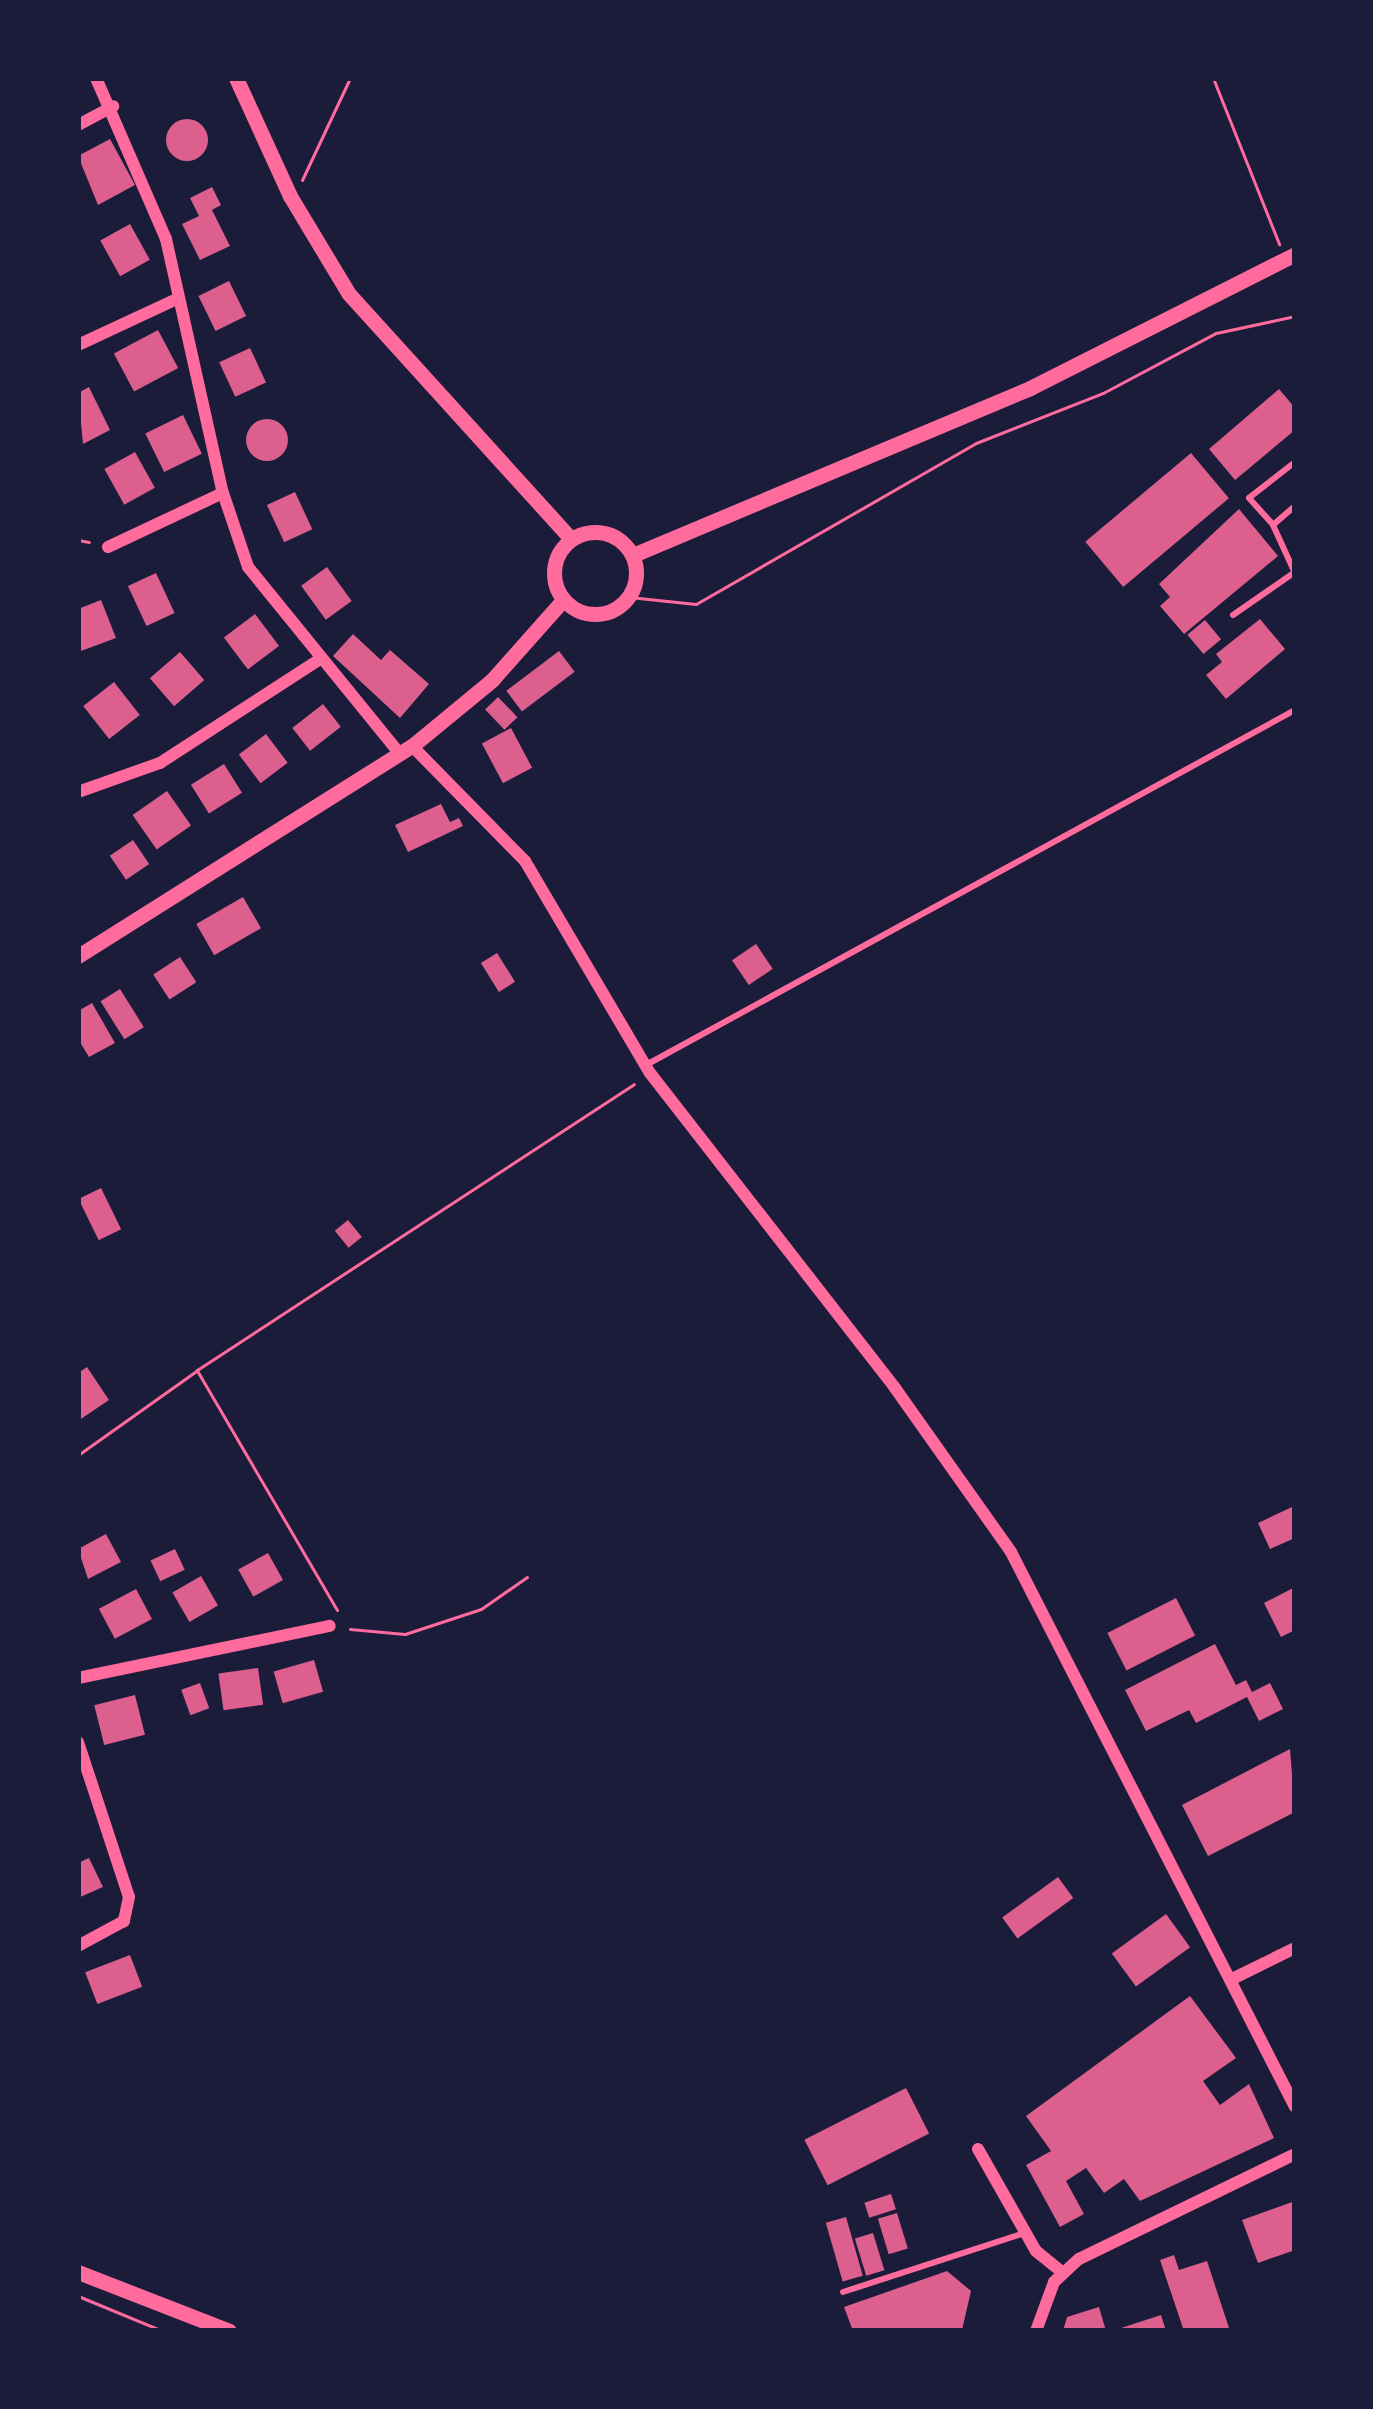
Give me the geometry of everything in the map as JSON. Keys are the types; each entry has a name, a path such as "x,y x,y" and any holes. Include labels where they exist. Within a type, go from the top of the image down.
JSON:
{"street":[{"path":"96,78 113,106 166,239 223,493 248,567 320,659 406,750 525,860 648,1069 895,1388 1011,1552 1295,2107"},
{"path":"236,78 290,196 362,310 571,539"},
{"path":"78,125 113,106"},
{"path":"633,555 1030,388 1290,256"},
{"path":"78,345 179,298"},
{"path":"108,547 223,493"},
{"path":"563,600 554,568 571,539 606,532 633,555"},
{"path":"563,600 597,615 629,597 633,555"},
{"path":"78,956 406,750 492,680 563,600"},
{"path":"78,792 160,763 320,659"},
{"path":"78,1678 330,1626"},
{"path":"78,1742 130,1897 124,1921 78,1946"},
{"path":"1232,1978 1295,1948"},
{"path":"978,2149 1024,2234 1061,2271"},
{"path":"1036,2331 1061,2271 1295,2154"},
{"path":"78,2272 229,2331"}],"lane":[{"path":"1233,614 1295,572 1273,525 1249,498 1295,462"},
{"path":"1273,525 1295,506"},
{"path":"648,1069 1295,710"},
{"path":"843,2292 1024,2234"}],"path":[{"path":"290,196 350,78"},
{"path":"1213,78 1290,256"},
{"path":"629,597 696,604 976,443 1103,393 1216,333 1295,316"},
{"path":"78,1455 197,1370 648,1069"},
{"path":"197,1370 339,1613 330,1626 405,1634 481,1609 526,1577"},
{"path":"78,2296 163,2331"}],"building":[{"path":"187,119 202,125 208,140 202,155 187,161 172,155 166,140 172,125"},
{"path":"110,139 135,185 98,205 78,156"},
{"path":"212,187 221,205 212,210 230,246 200,260 182,224 199,216 190,198"},
{"path":"130,224 150,260 120,276 100,240"},
{"path":"229,281 246,316 216,331 198,296"},
{"path":"158,330 178,368 134,391 114,353"},
{"path":"250,348 266,382 235,397 219,362"},
{"path":"89,387 110,430 83,444 78,393"},
{"path":"1279,389 1295,408 1295,430 1235,480 1209,449"},
{"path":"183,415 202,454 164,472 145,433"},
{"path":"267,419 282,425 288,440 282,455 267,461 252,455 246,440 252,425"},
{"path":"135,452 155,488 124,505 104,469"},
{"path":"1191,453 1229,498 1123,587 1085,542"},
{"path":"295,492 312,529 284,542 267,505"},
{"path":"1239,509 1278,556 1184,634 1160,606 1170,597 1159,584"},
{"path":"327,567 352,601 326,620 301,586"},
{"path":"156,573 175,613 146,626 128,586"},
{"path":"101,600 116,638 81,651 78,609"},
{"path":"255,614 279,646 248,669 224,637"},
{"path":"1260,619 1285,649 1226,699 1206,675 1222,662 1216,654"},
{"path":"1205,620 1221,639 1203,654 1187,635"},
{"path":"353,634 381,660 390,650 429,684 400,718 333,656"},
{"path":"559,651 575,672 522,711 506,691"},
{"path":"180,652 204,680 174,706 150,678"},
{"path":"114,682 140,715 109,739 83,706"},
{"path":"498,697 517,717 505,730 485,710"},
{"path":"323,704 341,727 310,751 292,728"},
{"path":"511,728 532,768 503,783 482,743"},
{"path":"266,734 288,763 261,783 239,754"},
{"path":"224,764 242,793 209,814 191,785"},
{"path":"167,791 191,825 157,849 133,815"},
{"path":"441,804 450,822 459,818 463,826 408,852 395,825"},
{"path":"133,840 149,864 126,880 110,856"},
{"path":"243,897 261,928 214,955 196,924"},
{"path":"756,944 773,969 749,985 732,960"},
{"path":"497,953 515,982 499,992 481,963"},
{"path":"180,957 196,982 170,1000 153,974"},
{"path":"120,989 144,1027 124,1039 100,1001"},
{"path":"92,1003 115,1043 89,1057 78,1039 78,1011"},
{"path":"101,1188 121,1229 99,1240 79,1199"},
{"path":"348,1220 362,1237 349,1248 335,1231"},
{"path":"87,1367 109,1400 78,1421 78,1373"},
{"path":"1292,1507 1295,1538 1270,1549 1258,1523"},
{"path":"106,1534 121,1562 88,1579 78,1549"},
{"path":"175,1549 185,1570 160,1581 151,1560"},
{"path":"268,1553 283,1580 253,1597 238,1569"},
{"path":"201,1576 218,1605 189,1622 172,1592"},
{"path":"1295,1587 1295,1630 1281,1637 1264,1603"},
{"path":"136,1589 152,1619 115,1639 99,1609"},
{"path":"1176,1598 1195,1635 1126,1670 1107,1633"},
{"path":"1215,1644 1236,1685 1246,1680 1252,1692 1270,1683 1283,1709 1259,1721 1247,1697 1196,1723 1189,1710 1146,1731 1125,1690"},
{"path":"314,1660 323,1692 283,1703 274,1672"},
{"path":"258,1668 263,1705 224,1710 218,1674"},
{"path":"200,1683 209,1708 190,1715 181,1690"},
{"path":"135,1695 145,1735 104,1745 94,1705"},
{"path":"1290,1749 1295,1812 1208,1856 1182,1805"},
{"path":"89,1858 103,1887 78,1898 78,1863"},
{"path":"1058,1877 1073,1898 1017,1939 1002,1918"},
{"path":"1166,1914 1190,1947 1136,1987 1112,1953"},
{"path":"130,1955 142,1987 97,2004 85,1972"},
{"path":"1190,1996 1236,2058 1203,2081 1220,2105 1249,2084 1274,2138 1140,2201 1124,2179 1104,2193 1086,2168 1066,2181 1084,2214 1060,2227 1026,2165 1051,2151 1026,2116"},
{"path":"906,2088 929,2133 828,2185 804,2140"},
{"path":"891,2194 896,2209 869,2218 864,2203"},
{"path":"1295,2201 1295,2250 1258,2263 1242,2220"},
{"path":"897,2213 908,2248 889,2254 878,2219"},
{"path":"846,2217 863,2276 843,2281 826,2223"},
{"path":"873,2233 884,2270 866,2276 855,2239"},
{"path":"1174,2255 1179,2270 1207,2261 1230,2331 1184,2331 1160,2260"},
{"path":"947,2271 971,2291 962,2330 853,2331 844,2307"},
{"path":"1099,2307 1106,2331 1063,2331 1067,2317"},
{"path":"1161,2315 1166,2331 1115,2331 1115,2330"}]}
